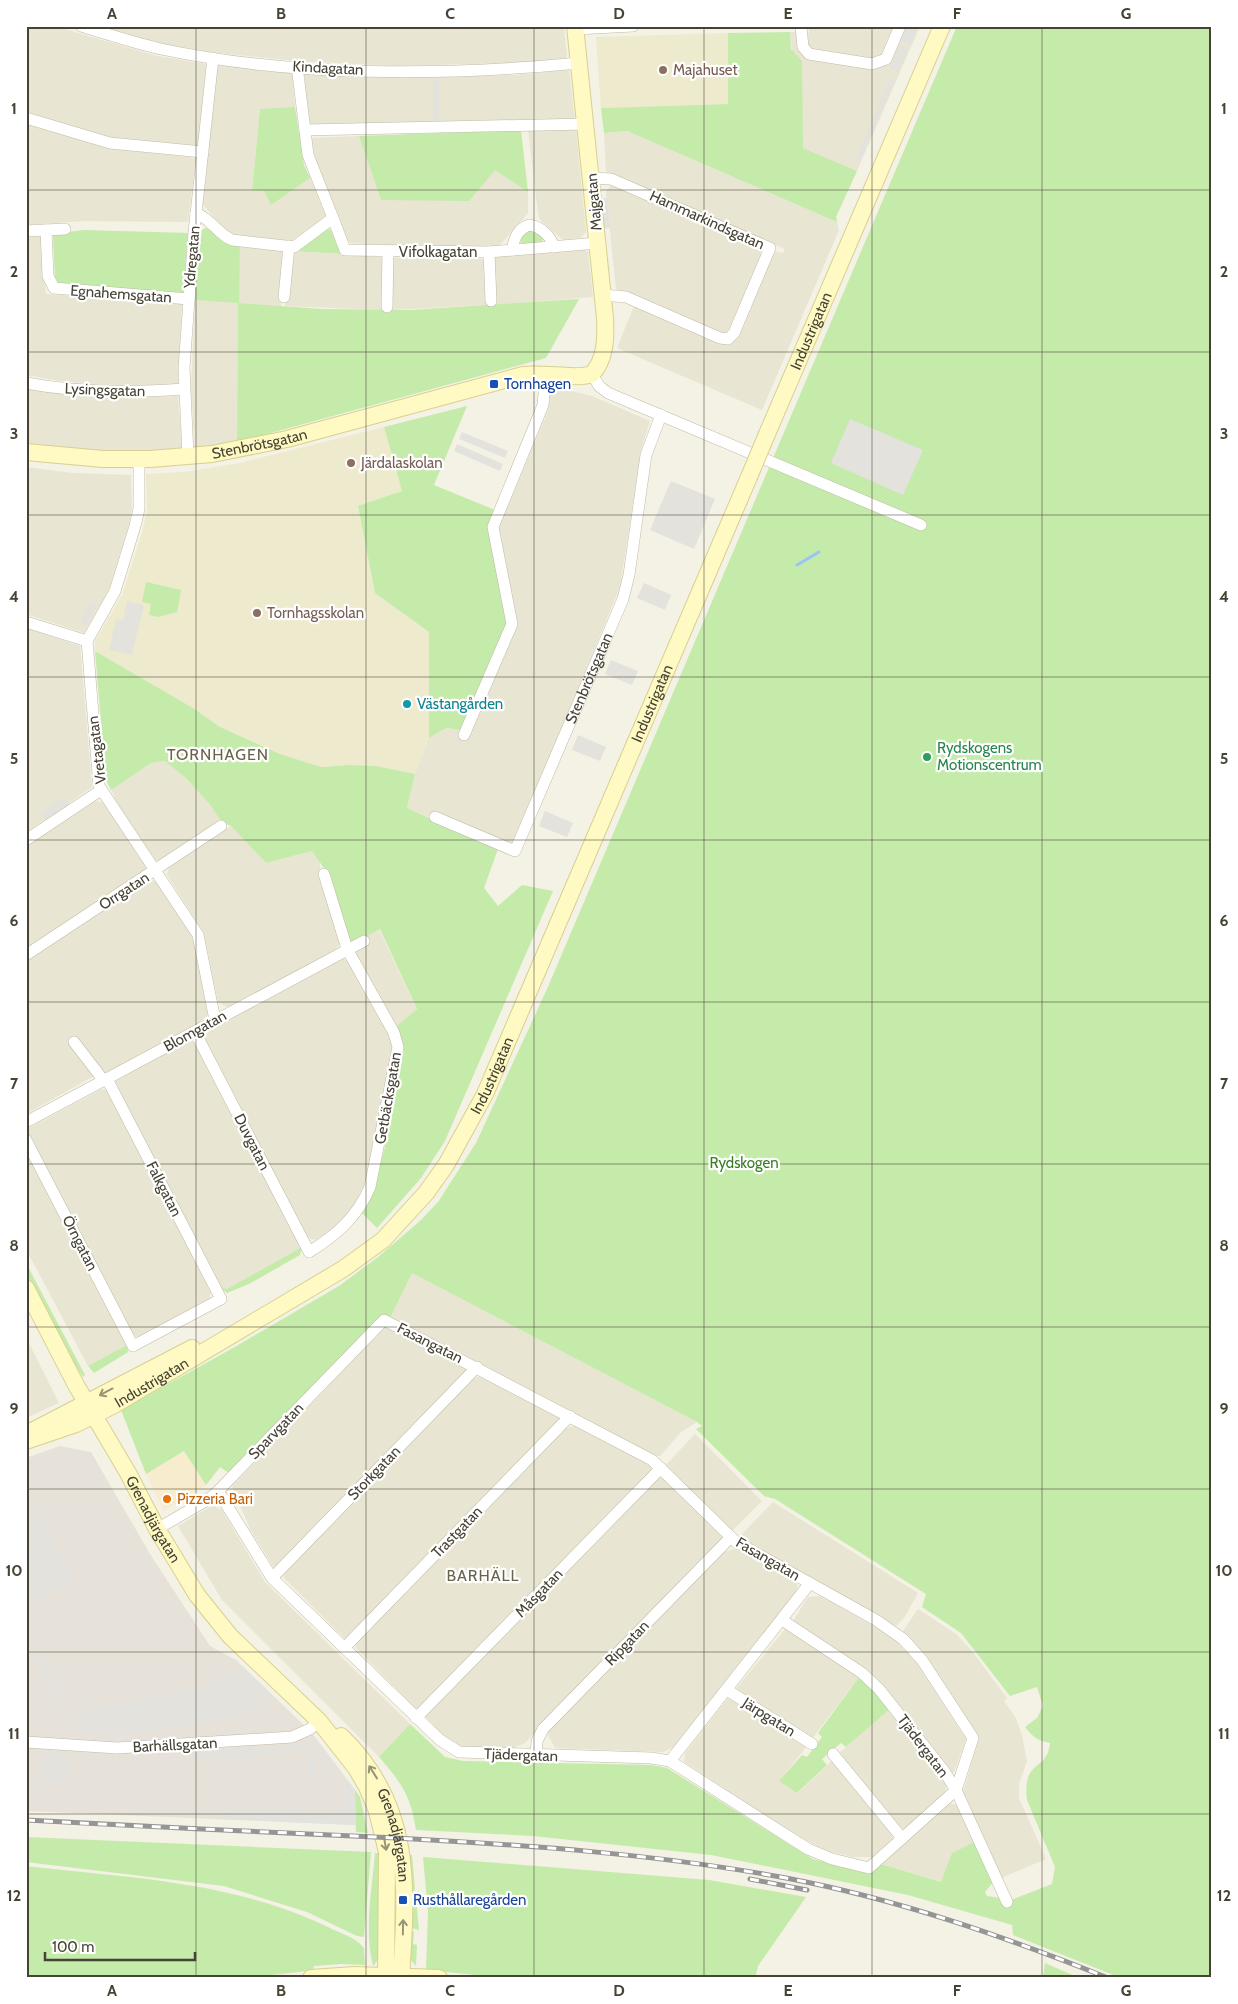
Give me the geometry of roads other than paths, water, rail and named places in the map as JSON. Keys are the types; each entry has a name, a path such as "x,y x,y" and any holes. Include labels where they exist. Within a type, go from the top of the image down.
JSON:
{"street":[{"name":"Kindagatan","path":"81,26 159,49 212,58 298,66 424,71 513,70 579,63"},
{"path":"576,27 633,26"},
{"path":"801,26 803,48 810,54 872,64 880,63 886,58 900,26"},
{"name":"Industrigatan","path":"26,1441 56,1432 166,1362 271,1311 343,1269 383,1240 426,1193 465,1134 511,1036 942,26"},
{"name":"Majgatan","path":"576,27 606,328 600,364 592,374"},
{"name":"Ydregatan","path":"188,456 184,389 189,299 212,58"},
{"path":"196,213 210,221 224,236 232,240 294,247 333,218 309,160 298,66"},
{"path":"26,118 110,143 202,152"},
{"path":"304,130 586,124"},
{"name":"Hammarkindsgatan","path":"592,178 611,179 770,248 734,333 728,338 720,338 626,297 603,294"},
{"name":"Vifolkagatan","path":"333,218 345,250 489,252 598,243"},
{"path":"513,250 515,238 529,224 539,228 550,238 554,247"},
{"path":"26,231 65,229"},
{"name":"Egnahemsgatan","path":"46,230 48,276 54,288 189,299"},
{"path":"284,297 289,246"},
{"name":"Vifolkagatan","path":"387,307 388,252"},
{"name":"Vifolkagatan","path":"489,252 491,301"},
{"path":"464,735 512,624 493,527 543,405 546,373"},
{"name":"Stenbrötsgatan","path":"26,452 87,459 139,460 188,456 261,445 510,378 546,373 579,377 592,374"},
{"path":"592,374 599,386 608,393 921,525"},
{"name":"Lysingsgatan","path":"26,383 95,391 150,392 184,389"},
{"name":"Stenbrötsgatan","path":"435,817 515,851 623,599 629,575 647,449 661,415"},
{"path":"26,622 87,641 115,591 135,526 139,509 139,460"},
{"name":"Vretagatan","path":"87,641 101,790 198,935 215,1020"},
{"path":"26,840 101,790"},
{"name":"Orrgatan","path":"26,955 221,826"},
{"name":"Getbäcksgatan","path":"309,1252 332,1238 347,1224 367,1194 372,1179 398,1054 398,1043 394,1033 347,949 324,874"},
{"name":"Blomgatan","path":"26,1122 364,940"},
{"name":"Duvgatan","path":"195,1032 309,1252"},
{"name":"Falkgatan","path":"74,1042 105,1080 221,1299 133,1346"},
{"name":"Örngatan","path":"26,1140 133,1346"},
{"name":"Grenadjärgatan","path":"26,1288 90,1409 128,1473 157,1529 197,1595 217,1622 319,1721 356,1768 367,1788 380,1822 388,1864 394,1977"},
{"name":"Fasangatan","path":"384,1320 652,1460 730,1537 891,1629 922,1660 973,1738 956,1790"},
{"name":"Sparvgatan","path":"157,1529 209,1499 218,1491 384,1320"},
{"name":"Storkgatan","path":"272,1578 477,1367"},
{"name":"Industrigatan","path":"26,1434 90,1409"},
{"name":"Trastgatan","path":"344,1648 570,1416"},
{"name":"Måsgatan","path":"416,1718 661,1468"},
{"name":"Tjädergatan","path":"218,1491 272,1578 446,1745 459,1752 536,1756 652,1758 670,1762 808,1850 826,1857 869,1868 956,1790 944,1771 879,1689 862,1673 782,1620"},
{"name":"Ripgatan","path":"536,1756 537,1741 543,1729 730,1537"},
{"name":"Järpgatan","path":"670,1762 810,1583"},
{"name":"Järpgatan","path":"727,1690 812,1744"},
{"name":"Barhällsgatan","path":"26,1742 118,1748 292,1738 310,1729 319,1721"},
{"path":"833,1754 902,1838"},
{"path":"956,1790 1007,1902"},
{"path":"311,1978 439,1978"}],"waterway":[{"path":"797,565 819,552"}],"railway":[{"path":"26,1820 494,1844 640,1857 738,1870 827,1887 909,1908 989,1933 1108,1978"},
{"path":"750,1879 807,1890"}],"place":[{"name":"Majahuset","path":"663,70"},
{"name":"Tornhagen","path":"494,384"},
{"name":"Järdalaskolan","path":"351,463"},
{"name":"Tornhagsskolan","path":"257,613"},
{"name":"Västangården","path":"407,704"},
{"name":"Rydskogens Motionscentrum","path":"927,757"},
{"name":"Pizzeria Bari","path":"167,1499"},
{"name":"Rusthållaregården","path":"403,1900"}],"district":[{"name":"TORNHAGEN","path":"218,754"},
{"name":"BARHÄLL","path":"483,1575"}],"park label":[{"name":"Rydskogen","path":"744,1163"}]}
